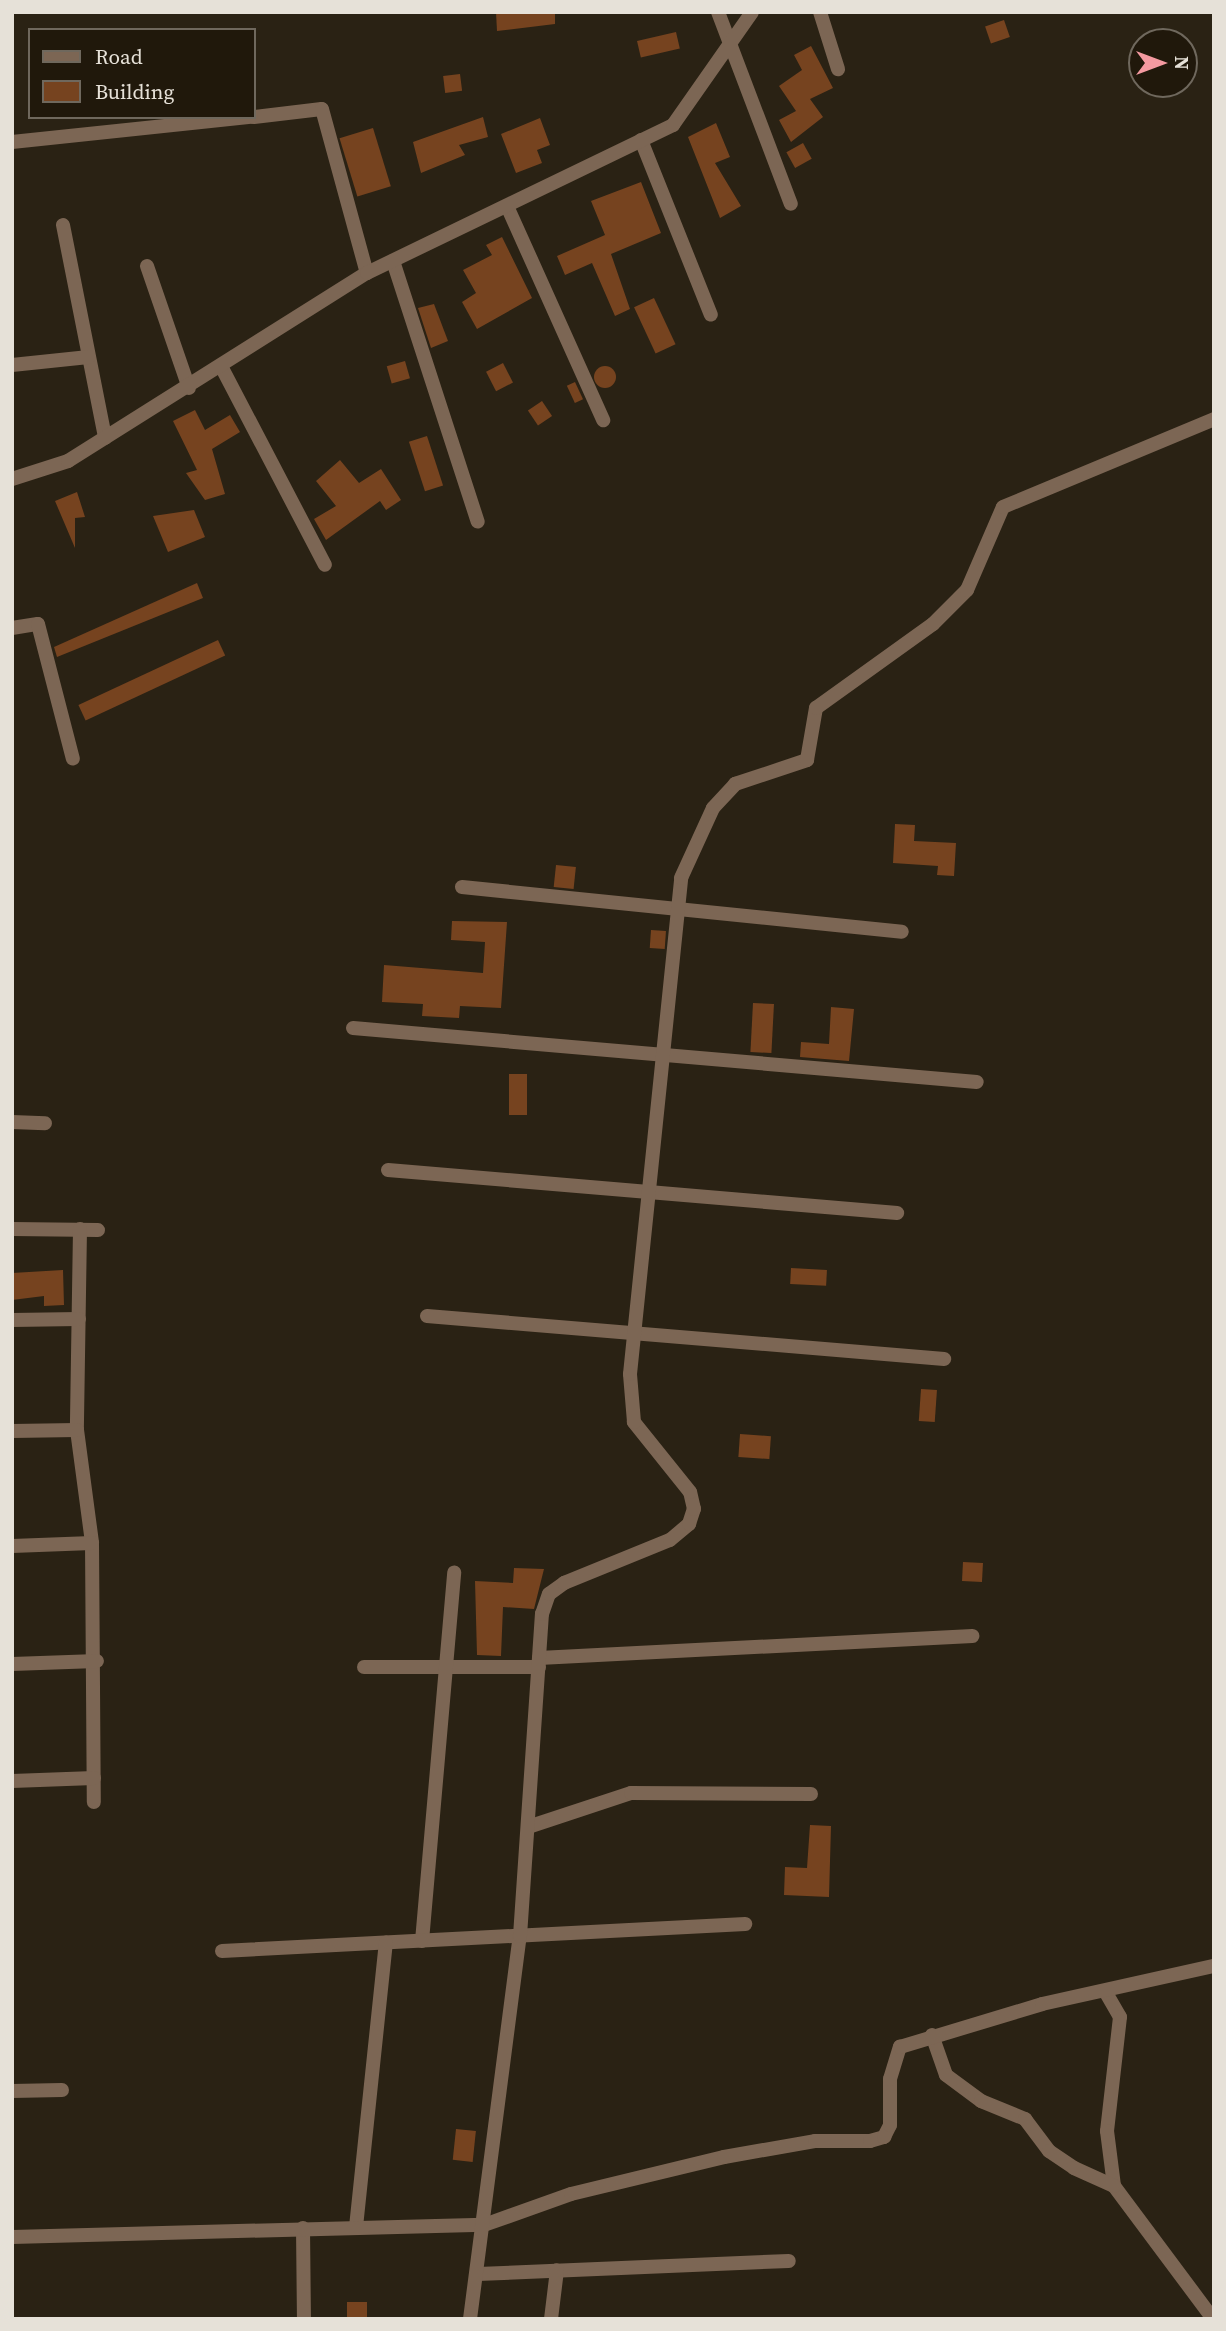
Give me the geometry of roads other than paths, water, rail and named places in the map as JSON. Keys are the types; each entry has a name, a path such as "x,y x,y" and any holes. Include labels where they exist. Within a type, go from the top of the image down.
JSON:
{"street":[{"path":"718,12 791,204"},
{"path":"12,479 68,461 222,368 367,273 673,125 729,40 752,12"},
{"path":"820,12 838,69"},
{"path":"256,117 322,109 367,273"},
{"path":"12,142 234,119"},
{"path":"641,140 711,314"},
{"path":"507,206 603,420"},
{"path":"63,225 105,438"},
{"path":"393,261 478,522"},
{"path":"147,266 189,388"},
{"path":"12,365 89,357"},
{"path":"222,368 325,565"},
{"path":"470,2319 478,2274 520,1936 539,1663 549,1594 579,1574 670,1540 689,1524 694,1508 690,1493 634,1422 634,1333 681,878 713,808 735,784 807,760 816,708 933,624 967,590 1003,507 1214,419"},
{"path":"12,628 38,624 72,759"},
{"path":"462,887 902,932"},
{"path":"353,1028 978,1082"},
{"path":"12,1122 45,1123"},
{"path":"388,1170 897,1213"},
{"path":"12,1228 98,1230"},
{"path":"80,1229 77,1430 92,1543 97,1661 94,1802"},
{"path":"427,1316 944,1359"},
{"path":"12,1320 79,1319"},
{"path":"12,1431 77,1430"},
{"path":"12,1546 92,1543"},
{"path":"422,1941 454,1572"},
{"path":"364,1667 539,1663 972,1636"},
{"path":"12,1664 97,1661"},
{"path":"12,1781 94,1778"},
{"path":"528,1827 631,1793 811,1794"},
{"path":"222,1951 745,1924"},
{"path":"356,2227 386,1942"},
{"path":"12,2237 484,2225 570,2194 724,2157 815,2141 884,2137 893,2059 900,2047 932,2035 1214,1966"},
{"path":"1105,1991 1121,2017 1107,2131 1114,2186"},
{"path":"932,2035 946,2075 981,2101 1025,2119 1049,2151 1074,2168 1114,2186 1213,2319"},
{"path":"12,2091 62,2090"},
{"path":"303,2228 304,2319"},
{"path":"478,2274 789,2261"},
{"path":"551,2319 556,2270"}]}
